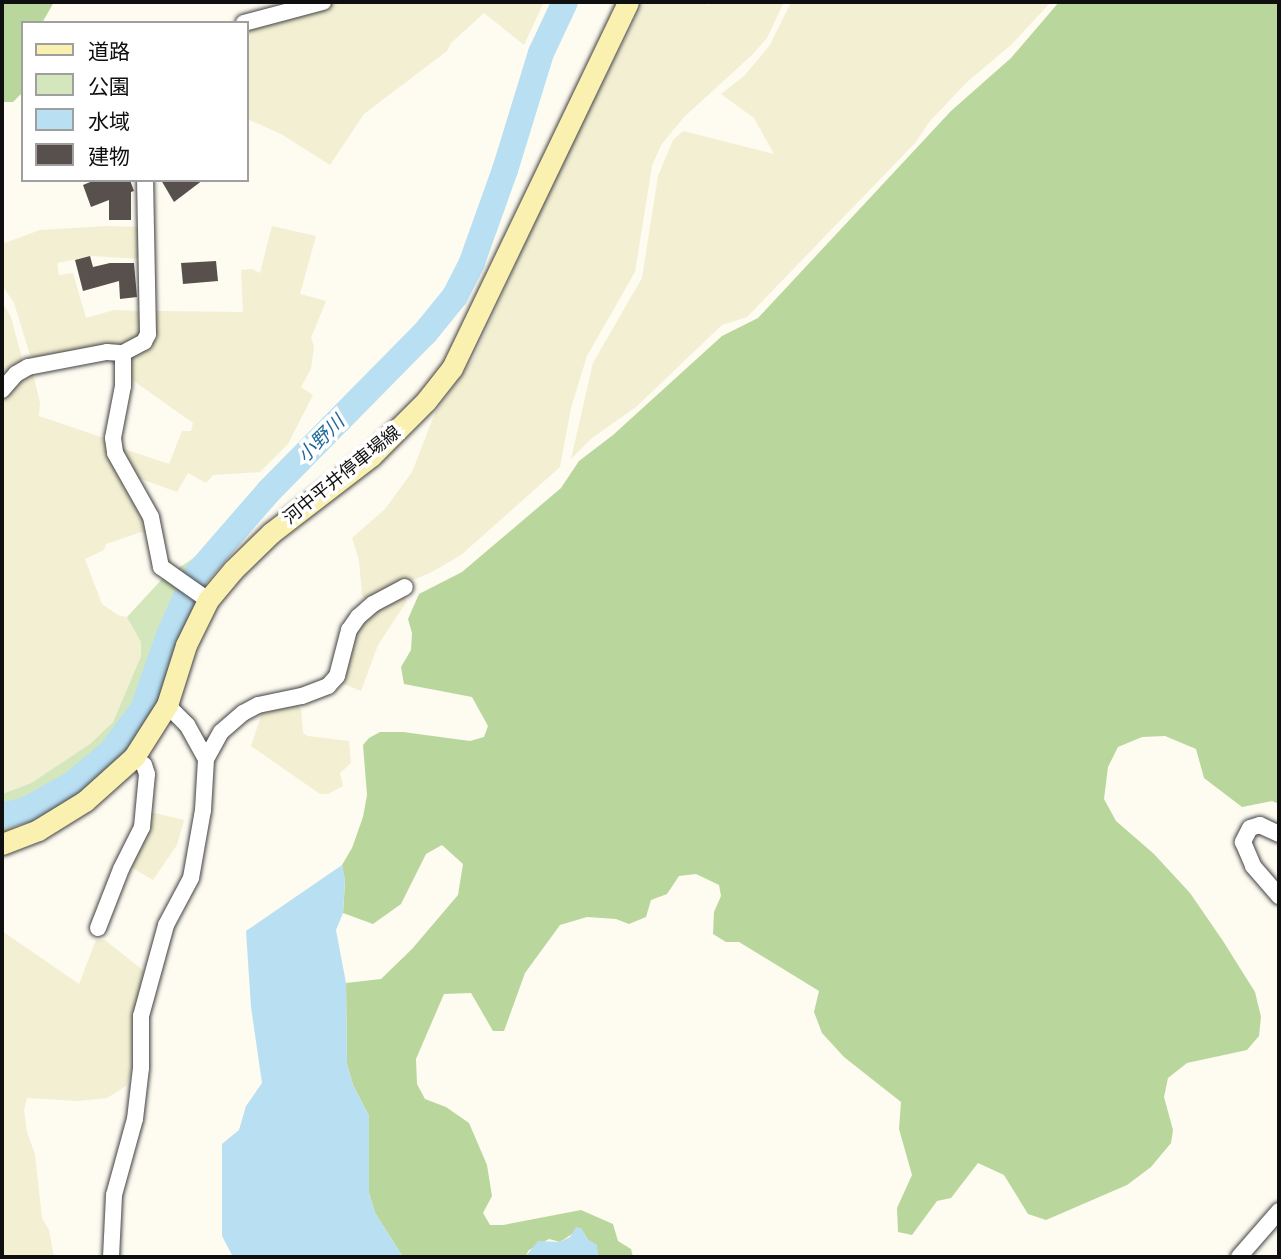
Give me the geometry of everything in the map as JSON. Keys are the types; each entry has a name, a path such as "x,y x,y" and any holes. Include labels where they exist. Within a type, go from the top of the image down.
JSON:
{"main road":[{"name":"河中平井停車場線","path":"2,844 38,830 85,802 134,757 167,705 204,598 271,533 371,456 399,430 452,368 628,2"}],"street":[{"path":"248,22 323,2"},
{"path":"2,390 16,374 28,367 96,354 123,353 138,346 148,334 145,182"},
{"path":"123,353 124,377 113,444 134,490 151,517 159,561 167,573 204,598"},
{"path":"111,1257 114,1195 135,1119 141,1068 141,1016 166,925 191,878 203,810 206,759 221,732 243,713 258,705 302,696 328,686 337,676 343,644 358,617 373,604 405,587"},
{"path":"167,705 187,725 206,759"},
{"path":"98,928 121,869 142,827 147,774 144,765 134,757"},
{"path":"1279,834 1260,825 1250,828 1242,842 1253,866 1279,896"},
{"path":"1239,1257 1279,1211"}],"shaded area":[{"path":"337,2 544,2 524,45 484,13 451,43 447,51 364,114 330,165 281,134 248,119 248,25 281,21"},
{"path":"644,2 701,2 708,5 711,2 784,2 767,38 684,117 661,145 652,166 635,272 587,356 571,408 560,467 461,555 430,573 366,599 362,595 359,560 352,538 385,509 412,472 435,413 473,359 566,154"},
{"path":"791,2 1051,2 1011,45 967,82 930,121 915,143 747,317 722,325 636,407 592,438 571,459 593,363 642,278 658,176 673,140 683,131 774,154 754,118 721,94 744,76 770,45"},
{"path":"272,226 316,236 300,294 326,301 311,338 314,346 311,369 301,387 313,395 288,444 260,472 213,475 206,483 188,473 177,492 130,475 121,448 169,464 182,431 191,431 193,423 131,379 130,357 156,340 156,311 243,312 241,270 252,269 260,273"},
{"path":"140,227 141,259 92,256 57,263 59,275 73,273 86,318 114,310 141,311 146,327 133,346 35,358 30,355 14,303 2,285 2,244 40,230"},
{"path":"2,302 11,317 23,362 2,383"},
{"path":"33,373 40,403 39,416 107,439 149,524 147,533 141,532 106,544 104,550 85,559 102,604 118,615 127,617 138,632 141,656 113,722 90,744 31,783 2,794 2,399 12,384"},
{"path":"400,593 407,601 378,645 361,691 339,682 355,627"},
{"path":"296,704 301,709 303,733 349,741 351,763 340,773 343,786 328,794 320,794 251,746 263,710"},
{"path":"150,812 184,820 177,845 153,880 126,864"},
{"path":"2,931 79,984 96,940 105,940 144,971 146,976 132,1018 131,1073 126,1086 107,1098 78,1101 27,1098 24,1110 27,1132 35,1154 42,1218 49,1230 54,1257 2,1257"}],"green space":[{"path":"2,2 54,2 43,21 21,21 21,94 13,102 2,102"},
{"path":"1059,2 1279,2 1279,804 1272,801 1242,807 1204,778 1196,749 1165,736 1142,737 1118,747 1108,767 1104,799 1116,821 1154,854 1190,893 1223,941 1255,992 1261,1017 1259,1036 1247,1050 1187,1063 1168,1078 1164,1097 1173,1130 1171,1143 1151,1167 1127,1185 1046,1220 1028,1214 1004,1175 978,1163 951,1198 937,1201 912,1235 898,1232 897,1208 912,1175 899,1129 901,1102 844,1057 822,1033 814,1012 819,991 739,942 726,942 713,934 714,912 721,896 719,885 696,874 679,876 667,894 651,900 646,917 629,924 616,919 587,917 560,925 525,973 504,1031 493,1031 471,993 444,994 416,1059 417,1084 425,1099 446,1107 469,1123 487,1165 492,1196 483,1213 490,1225 503,1225 581,1210 613,1224 618,1241 631,1249 633,1257 598,1257 596,1245 588,1240 581,1228 560,1242 549,1239 529,1250 525,1257 403,1257 375,1213 369,1193 369,1116 353,1085 347,1064 346,983 381,979 412,949 458,895 463,864 442,845 426,854 401,904 373,924 343,913 345,881 342,865 352,848 363,817 367,795 363,745 369,738 380,732 403,732 470,741 484,737 488,726 472,697 404,684 401,667 411,650 412,633 408,619 419,594 462,572 561,488 579,461 613,435 722,336 758,318 951,111 1011,58"},
{"path":"234,531 192,609 167,679 136,737 115,761 69,800 2,833 2,794 31,783 90,744 113,722 141,656 141,642 127,617 162,579"}],"water":[{"path":"342,865 345,880 343,913 336,930 346,983 347,1064 353,1085 369,1116 369,1193 375,1213 403,1257 233,1257 222,1236 222,1144 239,1130 246,1106 262,1083 251,1007 246,931"},
{"path":"576,1227 581,1228 588,1240 597,1245 598,1257 525,1257 538,1241 560,1242 570,1237"}],"building":[{"path":"90,182 131,182 134,191 131,192 131,220 109,220 109,200 91,207 83,185"},
{"path":"162,182 200,182 174,202"},
{"path":"90,256 93,267 110,263 134,263 137,297 120,299 119,281 83,291 75,260"},
{"path":"216,261 218,281 183,284 181,263"}],"waterway":[{"name":"小野川","path":"2,816 26,810 71,785 110,753 143,709 169,635 196,575 269,491 425,333 455,296 472,262 505,170 541,53 565,2"}]}
